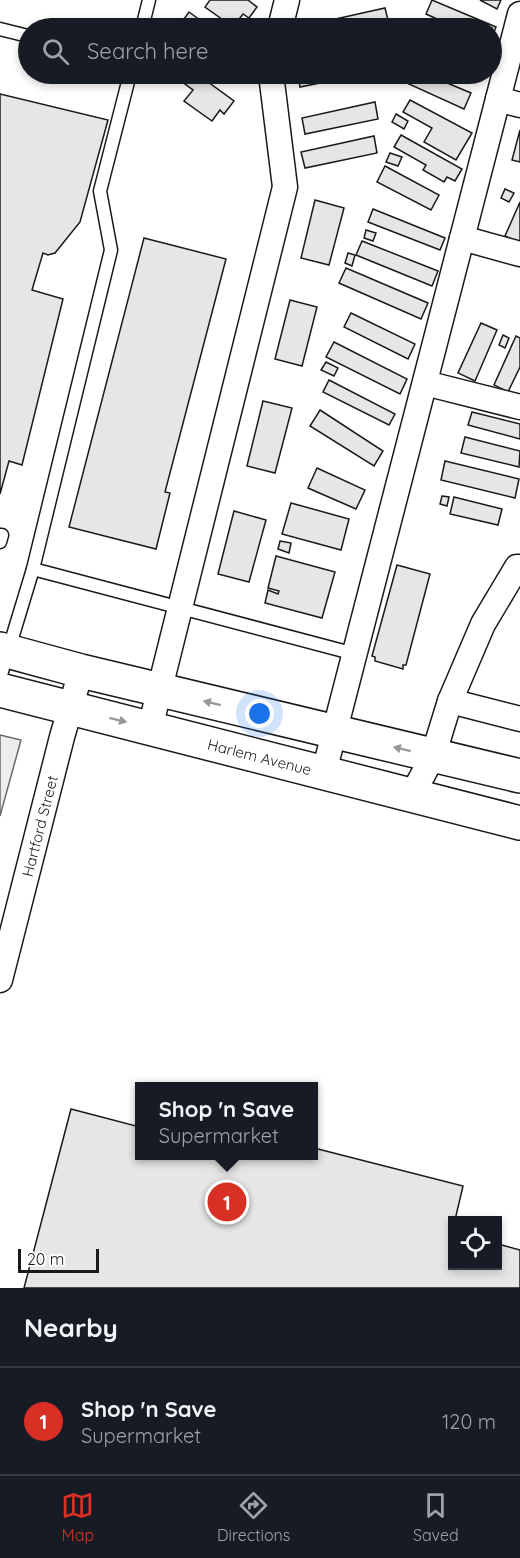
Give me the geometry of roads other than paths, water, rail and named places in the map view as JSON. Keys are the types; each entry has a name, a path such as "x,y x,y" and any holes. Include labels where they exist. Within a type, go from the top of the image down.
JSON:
{"main road":[{"path":"3,659 81,671 520,776"},
{"name":"Harlem Avenue","path":"0,690 324,771 520,823"}],"street":[{"path":"282,18 287,0"},
{"path":"324,771 462,238 509,102 520,15"},
{"path":"150,728 285,187 272,84"},
{"path":"462,238 520,254"},
{"path":"425,383 520,407"},
{"path":"412,795 433,756 450,701 483,624 519,563"},
{"name":"Hartford Street","path":"0,980 81,671"},
{"path":"450,701 520,719"}],"lane":[{"path":"144,18 149,0"},
{"path":"0,30 18,34"},
{"path":"3,659 33,569 111,250 100,192 127,84"},
{"path":"0,535 2,536 0,542"},
{"path":"33,569 355,654"}],"place":[{"name":"Shop 'n Save","path":"227,1202"}]}
